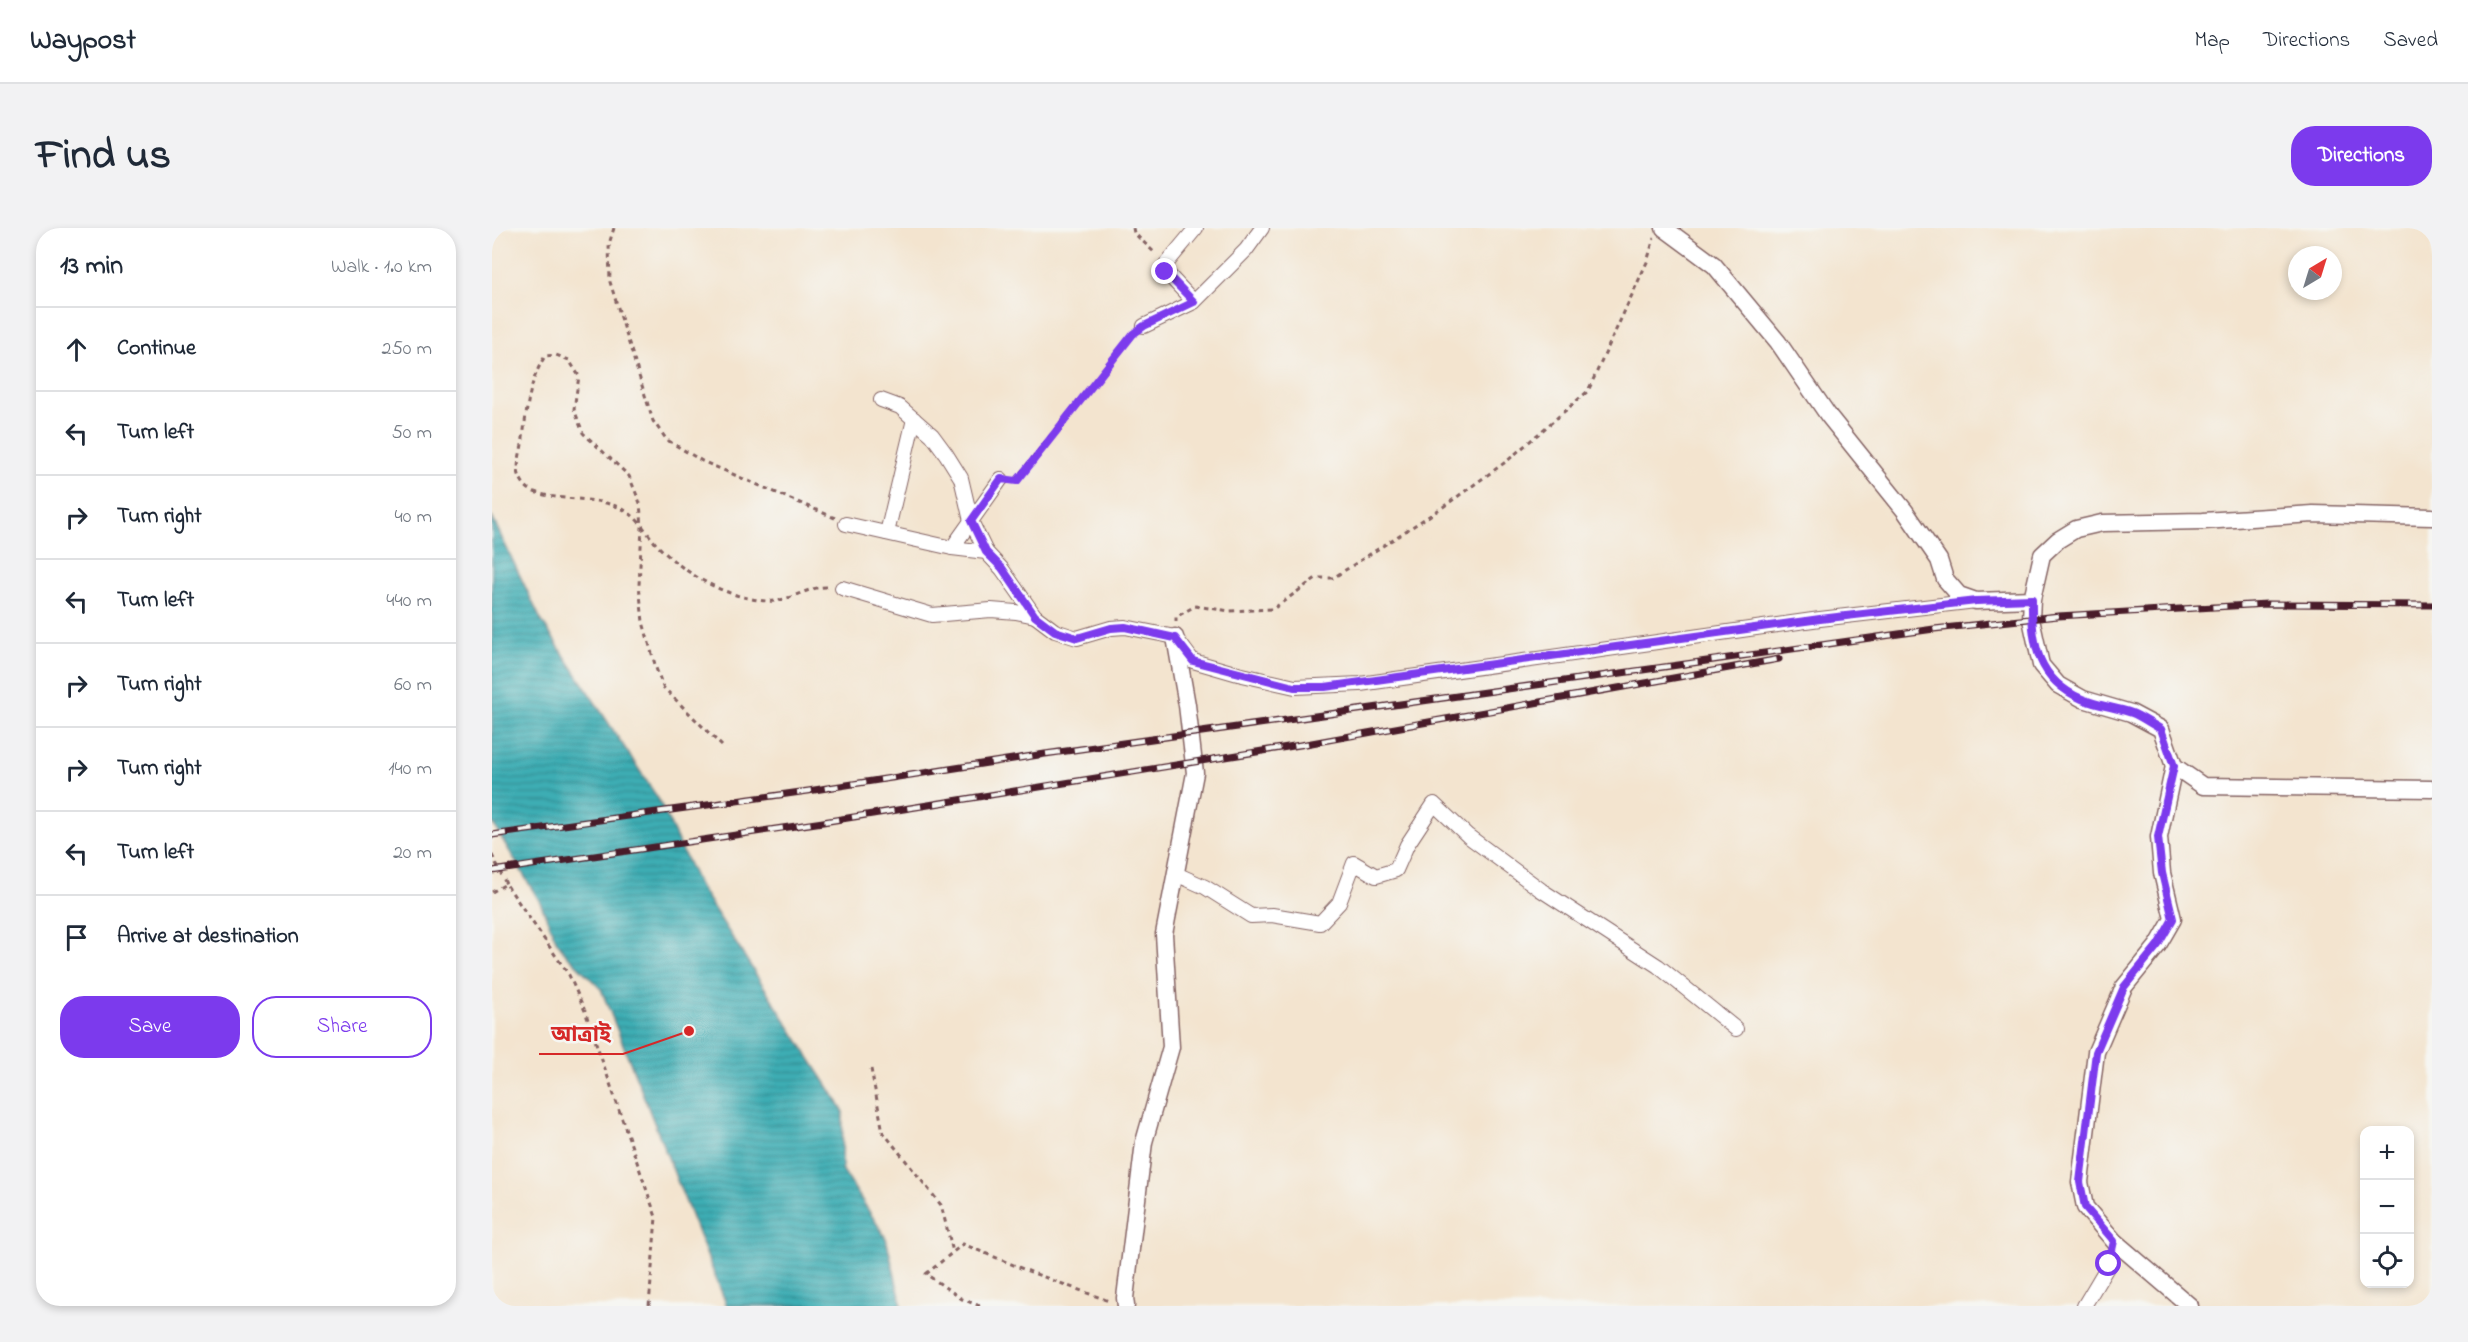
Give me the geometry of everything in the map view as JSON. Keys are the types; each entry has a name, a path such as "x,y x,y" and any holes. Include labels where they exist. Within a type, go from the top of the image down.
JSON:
{"street":[{"path":"1194,302 1165,272 1166,264 1196,228"},
{"path":"1144,326 1194,302 1246,250 1262,228"},
{"path":"1664,228 1714,265 1778,342 1828,415 1905,511 1939,560 1945,579 1959,595 1976,601"},
{"path":"881,400 900,407 946,454 961,478 971,521 986,552 1002,568 1035,616 1055,631 1077,638 1111,628 1125,627 1175,638 1193,661 1294,687 1325,687 1820,619 1976,601 2032,599"},
{"path":"887,532 914,419"},
{"path":"952,548 1001,479"},
{"path":"2190,1306 2114,1241 2085,1207 2080,1182 2096,1052 2124,987 2158,945 2173,919 2162,873 2158,837 2174,766 2161,729 2131,713 2083,699 2058,685 2041,666 2031,619 2032,599 2042,555 2058,540 2076,529 2102,523 2203,521 2313,514 2432,517"},
{"path":"846,524 952,548 986,552"},
{"path":"842,588 932,615 991,610 1035,616"},
{"path":"1119,1304 1125,1298 1144,1142 1171,1047 1164,934 1195,773 1187,705 1175,638"},
{"path":"2174,766 2204,786 2432,789"},
{"path":"1176,874 1205,887 1251,916 1272,915 1320,923 1339,903 1354,863 1376,876 1396,870 1407,845 1434,804 1468,836 1541,890 1658,966 1736,1029"},
{"path":"2084,1306 2109,1264 2114,1241"},
{"path":"2109,1264 2128,1253"}],"path":[{"path":"614,228 609,244 610,282 653,421 667,440 702,461 846,524"},
{"path":"1132,228 1166,264"},
{"path":"1175,638 1176,616 1195,606 1230,611 1274,609 1316,578 1333,578 1443,507 1508,461 1588,391 1647,262 1657,228"},
{"path":"1001,479 1017,481 1133,334 1144,326"},
{"path":"722,746 663,687 644,622 639,585 642,527 640,503 628,476 584,433 574,409 579,376 569,360 556,355 545,356 532,382 525,406 518,471 524,484 531,491 589,499 617,506 628,512 642,527 658,546 715,588 753,600 772,602 818,586 842,588"},
{"path":"492,855 506,885 569,975 585,1011 656,1217 649,1306"},
{"path":"492,892 506,885"},
{"path":"872,1070 883,1132 941,1205 953,1252"},
{"path":"980,1306 962,1299 926,1274 963,1244 1033,1273 1119,1304"}],"water":[{"path":"492,517 541,620 659,800 698,884 843,1110 842,1169 886,1238 902,1306 727,1306 601,989 565,953 556,940 540,902 492,822"}],"railway":[{"path":"492,835 808,791 1045,754 1934,629 2058,616 2267,604 2432,605"},
{"path":"492,871 823,822 1306,744 1779,659"}],"place":[{"name":"আত্রাই","path":"689,1031"}],"route":[{"path":"1165,272 1194,302 1144,326 1133,334 1017,481 1001,479 971,521 986,552 1002,568 1035,616 1055,631 1077,638 1111,628 1125,627 1175,638 1193,661 1294,687 1325,687 1820,619 1976,601 2032,599 2031,619 2041,666 2058,685 2083,699 2131,713 2161,729 2174,766 2158,837 2162,873 2173,919 2158,945 2124,987 2096,1052 2080,1182 2085,1207 2114,1241 2109,1264"}]}
